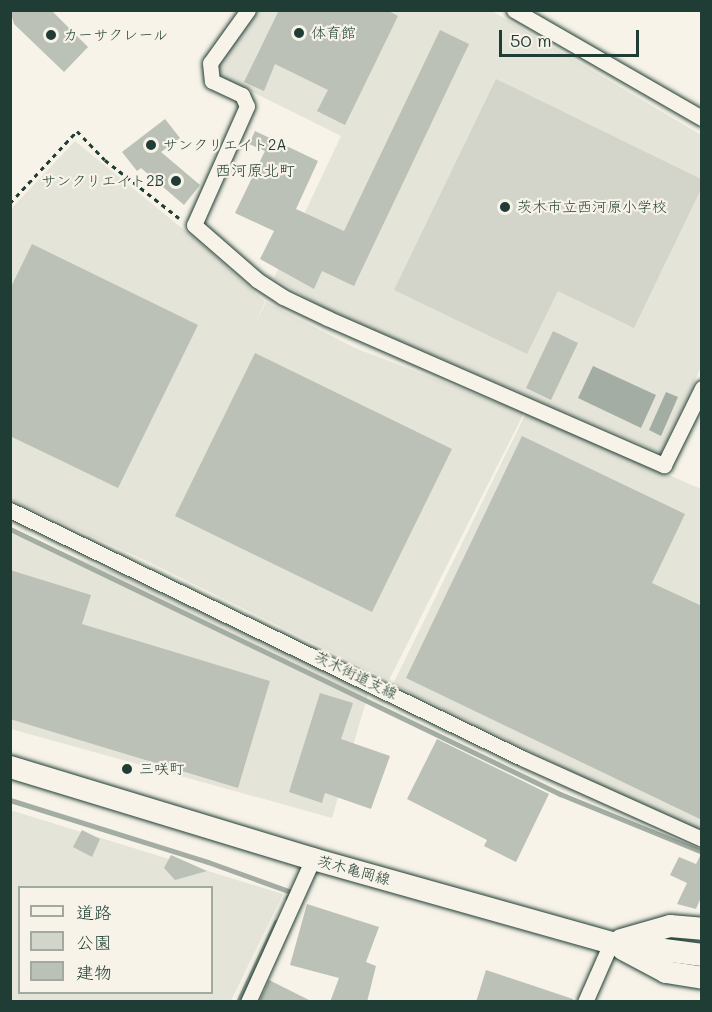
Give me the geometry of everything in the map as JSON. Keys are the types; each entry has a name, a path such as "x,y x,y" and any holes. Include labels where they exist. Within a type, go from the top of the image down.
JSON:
{"main road":[{"name":"茨木亀岡線","path":"10,767 313,859 611,943 702,955"},
{"path":"611,943 670,926 702,930"},
{"path":"611,943 666,972 702,978"}],"street":[{"path":"248,10 210,63 212,81 242,95 247,106 194,225 283,297 664,465 702,388"},
{"path":"514,10 702,118"},
{"name":"茨木街道支線","path":"10,510 524,759 702,839"},
{"path":"248,1002 313,859"},
{"path":"585,1002 611,943"}],"path":[{"path":"10,203 77,131 105,160 194,225"}],"shaded area":[{"name":"茨木市立西河原小学校","path":"258,11 492,11 701,135 701,367 661,453 324,308 274,278 341,136 224,78 218,67"},
{"path":"75,141 205,247 265,302 252,330 266,302 355,348 524,413 389,680 145,560 11,500 10,210"},
{"path":"593,366 656,395 641,428 578,398"},
{"path":"666,392 678,397 661,436 649,430"},
{"path":"526,413 701,489 701,835 393,684"},
{"path":"10,533 120,574 369,691 332,818 11,729"},
{"path":"10,810 283,894 231,1001 11,1001"}],"green space":[{"path":"496,79 701,179 701,189 634,328 558,291 527,354 394,290"}],"building":[{"name":"カーサクレール","path":"10,10 51,10 88,47 64,72 14,24"},
{"path":"279,10 387,10 398,16 345,125 317,111 328,90 275,64 264,91 244,82"},
{"path":"440,30 469,44 354,286 322,271 314,289 260,259 274,231 235,213 265,151 249,144 255,131 318,161 296,209 344,231"},
{"path":"165,119 180,138 161,152 200,185 184,205 141,168 137,171 122,152"},
{"path":"32,244 198,325 118,488 10,436 10,289"},
{"path":"553,331 578,343 551,400 526,388"},
{"path":"255,353 452,449 372,612 175,516"},
{"path":"522,436 685,514 652,583 702,606 702,820 406,678"},
{"path":"10,570 91,595 82,624 270,681 238,788 10,719"},
{"path":"320,693 353,703 341,739 390,756 371,809 325,793 322,803 289,792"},
{"path":"437,739 549,794 516,862 484,846 487,840 407,799"},
{"path":"82,830 100,839 92,857 73,847"},
{"path":"702,852 702,895 696,909 677,904 687,883 670,875 679,857 696,864"},
{"path":"171,855 207,871 175,880 164,868"},
{"path":"307,904 379,927 366,962 376,966 367,1002 330,1002 339,978 290,965"},
{"path":"486,970 573,999 572,1002 476,1002"},
{"path":"269,980 313,1002 259,1002"}],"waterway":[{"path":"10,529 560,794 702,852"},
{"path":"10,800 208,862 291,892 288,898"},
{"path":"238,1002 276,922"}],"place":[{"name":"体育館","path":"299,33"},
{"name":"カーサクレール","path":"51,35"},
{"name":"サンクリエイト2A","path":"151,145"},
{"name":"サンクリエイト2B","path":"176,181"},
{"name":"茨木市立西河原小学校","path":"505,207"},
{"name":"三咲町","path":"127,769"}],"district":[{"name":"西河原北町","path":"255,170"}]}
